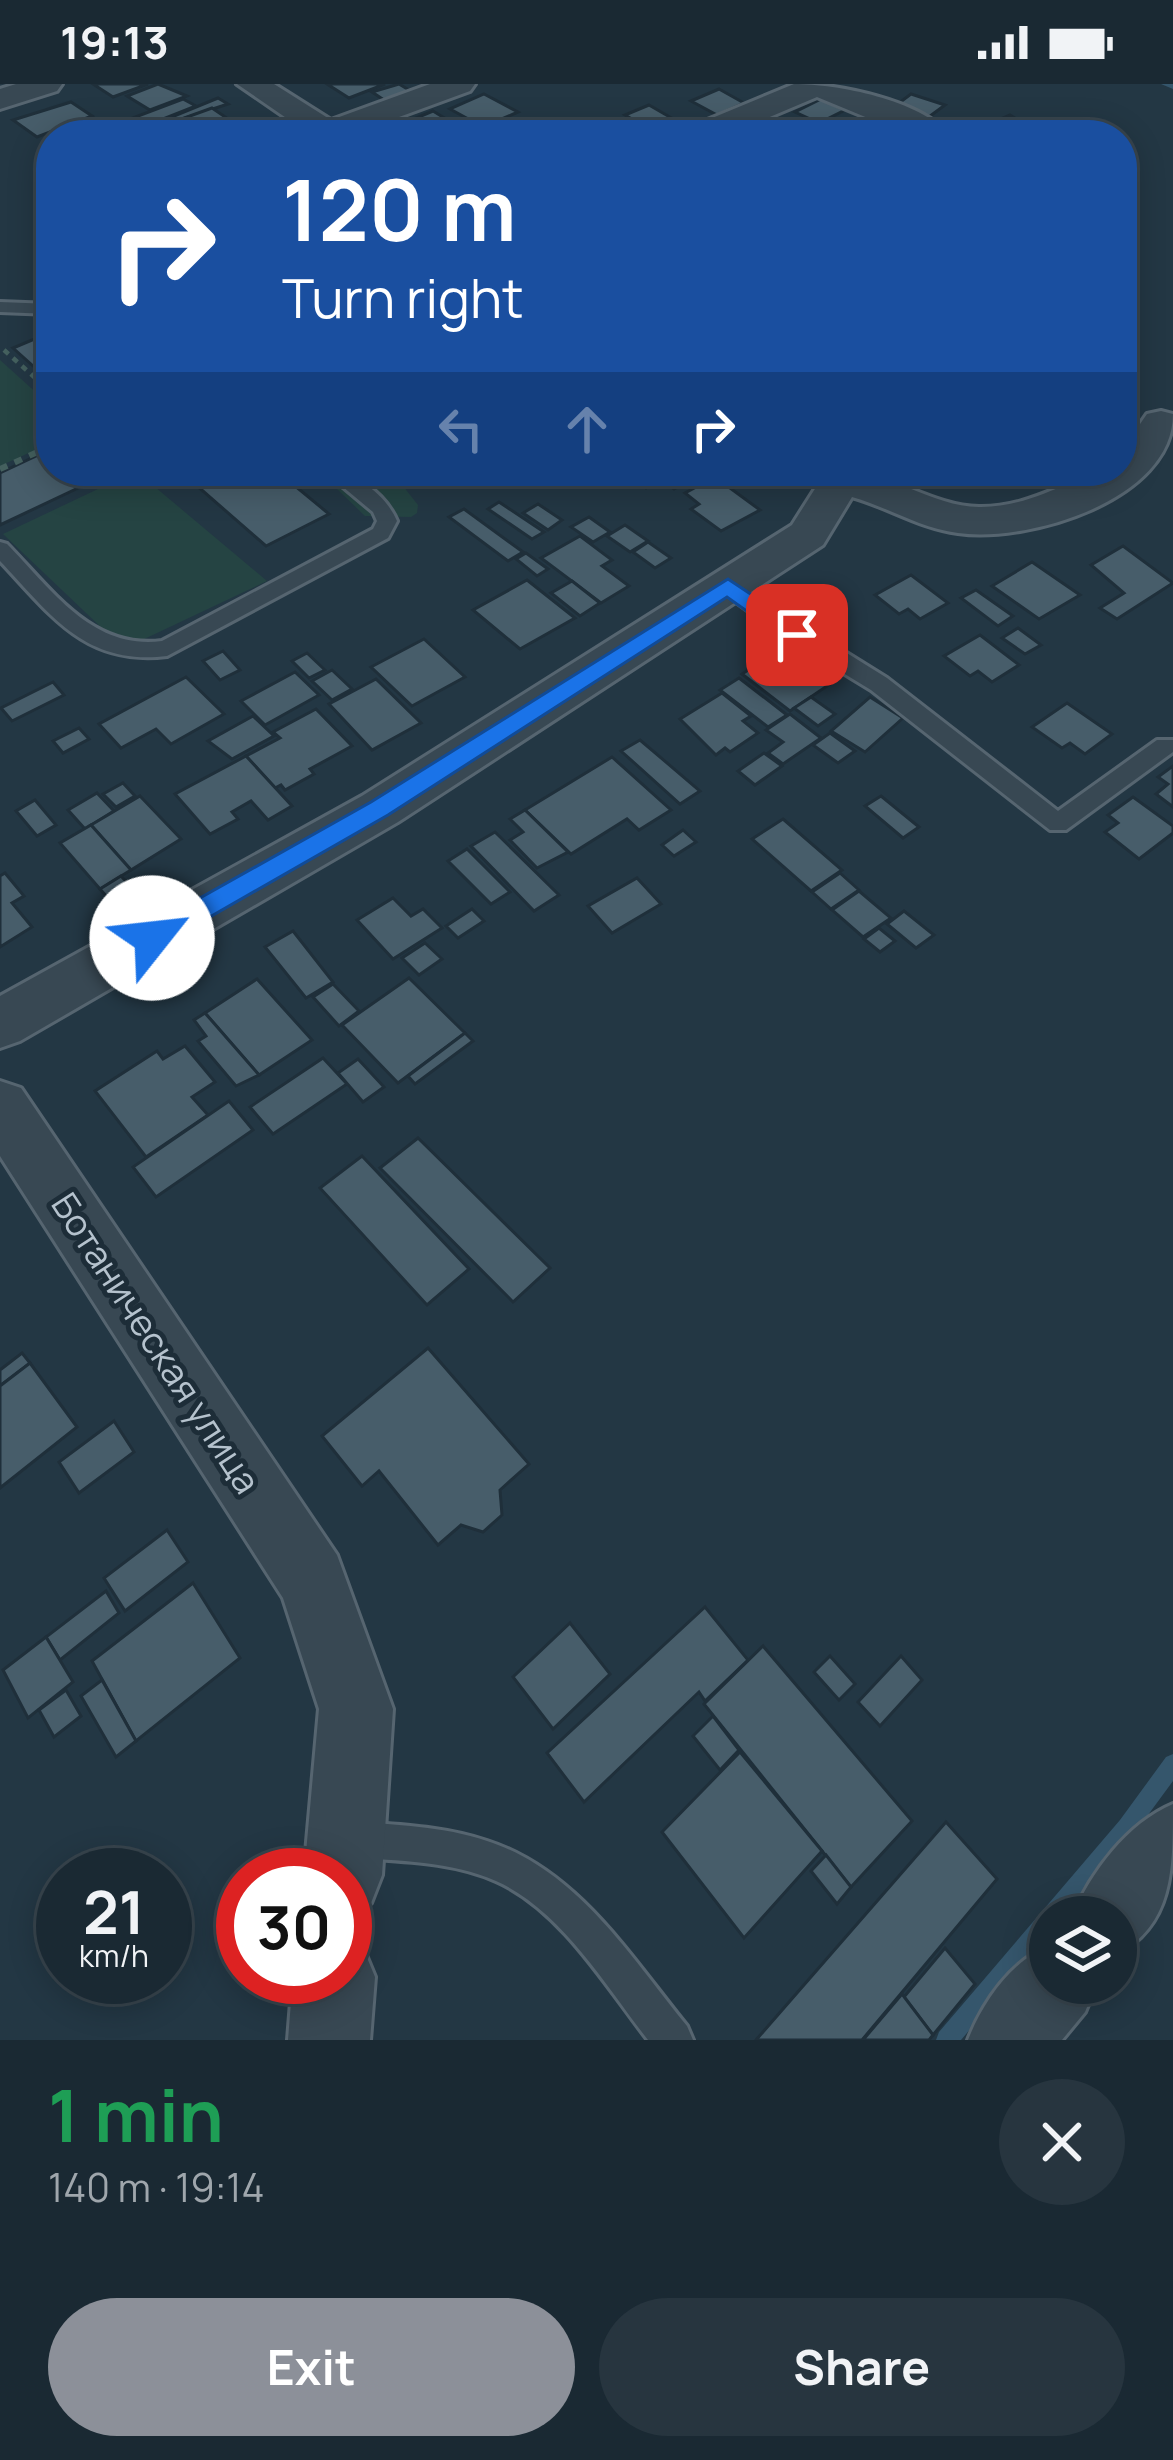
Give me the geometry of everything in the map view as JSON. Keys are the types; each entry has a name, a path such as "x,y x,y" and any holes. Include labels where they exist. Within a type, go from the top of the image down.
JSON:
{"street":[{"path":"0,100 46,84"},
{"path":"253,84 309,120"},
{"path":"367,120 459,84"},
{"path":"733,120 813,85 907,120"},
{"path":"1137,456 1167,418"},
{"path":"0,1024 380,808 808,535 833,486"},
{"path":"873,486 913,508 945,518 1012,518 1098,486"},
{"name":"Ботаническая улица","path":"0,1106 312,1580 356,1709 345,1848"},
{"path":"1130,1896 1173,1844"},
{"path":"329,2040 332,2004"},
{"path":"1009,2040 1039,2004"}],"lane":[{"path":"0,307 36,308"},
{"path":"0,549 97,645 144,654 167,648 381,533 387,520 382,508 353,486"},
{"path":"728,586 879,684 1058,824 1165,746"},
{"path":"372,1855 447,1849 522,1874 585,1933 673,2040"}],"path":[{"path":"4,350 36,379"},
{"path":"0,469 36,453"}],"green space":[{"path":"0,360 36,392 36,450 0,466"},
{"path":"104,486 154,486 267,581 138,642 105,631 3,534"},
{"path":"333,486 403,486 418,505 417,513 411,517 365,516"}],"building":[{"path":"93,84 148,84 113,97"},
{"path":"158,84 187,96 150,110 127,96"},
{"path":"327,84 385,84 349,98"},
{"path":"399,84 419,96 393,106 372,92"},
{"path":"719,89 744,103 717,115 691,101"},
{"path":"484,94 518,112 499,120 470,120 450,109"},
{"path":"911,94 945,105 920,120 899,103"},
{"path":"218,98 228,104 179,120 164,120"},
{"path":"183,99 196,106 161,120 130,119"},
{"path":"821,99 845,110 825,120 795,112"},
{"path":"71,102 92,116 36,120 36,136 13,120"},
{"path":"649,105 675,120 634,120 625,115"},
{"path":"212,108 230,120 179,120"},
{"path":"433,111 448,120 411,120"},
{"path":"36,338 36,369 13,348"},
{"path":"36,456 36,486 82,486 0,525 0,473"},
{"path":"197,486 295,486 329,514 266,546"},
{"path":"698,486 727,486 760,510 721,531 691,509 699,504 685,493"},
{"path":"499,502 544,532 532,539 488,509"},
{"path":"538,504 562,520 548,530 523,513"},
{"path":"464,509 523,552 508,561 449,517"},
{"path":"589,517 610,532 593,542 571,527"},
{"path":"625,525 648,541 630,552 607,536"},
{"path":"580,536 612,560 602,566 629,586 601,603 541,558"},
{"path":"648,542 671,558 655,568 633,552"},
{"path":"1123,546 1173,583 1117,619 1100,608 1124,593 1091,565"},
{"path":"526,553 548,569 537,576 516,559"},
{"path":"1032,562 1080,595 1039,619 992,586"},
{"path":"911,575 948,603 920,619 908,609 899,614 875,595"},
{"path":"527,580 575,618 520,649 473,610"},
{"path":"572,581 600,603 580,616 551,593"},
{"path":"976,590 1013,616 998,626 961,598"},
{"path":"1018,628 1041,645 1025,654 1002,638"},
{"path":"980,635 1019,665 992,682 978,671 970,676 944,656"},
{"path":"424,639 465,677 412,706 371,667"},
{"path":"788,644 836,680 790,711 742,674"},
{"path":"223,651 240,670 220,680 203,661"},
{"path":"307,653 325,670 309,678 292,661"},
{"path":"332,670 352,689 332,700 312,681"},
{"path":"295,672 319,695 265,725 241,701"},
{"path":"186,677 224,714 171,744 156,729 121,748 99,724"},
{"path":"739,678 787,715 768,727 720,690"},
{"path":"376,679 421,723 372,750 329,704"},
{"path":"53,682 64,695 12,721 1,708"},
{"path":"722,693 751,716 743,721 758,733 730,752 725,748 716,755 680,719"},
{"path":"811,697 835,714 818,726 794,708"},
{"path":"870,697 903,718 865,752 831,731"},
{"path":"1067,703 1112,734 1085,754 1070,743 1062,748 1032,727"},
{"path":"316,709 352,746 310,769 314,774 285,790 281,785 275,788 246,756 280,738 273,732"},
{"path":"790,714 821,738 783,764 768,753 783,742 766,730"},
{"path":"253,716 274,736 232,759 208,741"},
{"path":"79,728 89,739 63,753 53,741"},
{"path":"830,733 855,751 838,763 813,745"},
{"path":"640,740 700,791 680,804 621,751"},
{"path":"764,753 782,766 755,785 738,771"},
{"path":"246,756 292,806 268,820 251,801 232,812 238,819 210,834 175,794"},
{"path":"612,757 671,810 639,830 627,819 571,854 525,810"},
{"path":"1173,766 1173,807 1156,794 1168,784 1158,777"},
{"path":"123,783 135,796 116,807 103,794"},
{"path":"97,793 114,811 85,829 68,810"},
{"path":"140,796 181,839 131,870 91,825"},
{"path":"881,796 919,827 903,838 865,806"},
{"path":"1133,797 1173,826 1173,833 1139,859 1105,832 1118,823 1108,815"},
{"path":"35,800 56,825 37,836 16,811"},
{"path":"525,810 568,852 537,868 510,840 523,832 510,819"},
{"path":"783,819 842,870 811,891 752,839"},
{"path":"91,825 131,870 100,889 60,843"},
{"path":"683,830 696,842 674,856 662,845"},
{"path":"495,832 559,895 534,911 471,846"},
{"path":"467,849 510,892 491,904 448,861"},
{"path":"5,873 24,896 12,903 32,927 0,947 0,876"},
{"path":"840,873 859,890 831,909 812,892"},
{"path":"121,876 143,900 122,914 100,889"},
{"path":"637,878 661,904 612,933 588,906"},
{"path":"859,891 891,918 863,937 832,910"},
{"path":"393,898 411,916 423,909 442,928 393,959 357,920"},
{"path":"472,909 484,921 458,938 446,926"},
{"path":"904,911 934,935 916,948 887,924"},
{"path":"879,928 895,941 880,952 864,939"},
{"path":"293,931 333,982 306,998 265,947"},
{"path":"425,943 442,959 419,975 402,958"},
{"path":"409,978 465,1033 398,1083 342,1025"},
{"path":"257,979 312,1040 259,1075 205,1013"},
{"path":"333,984 359,1011 339,1026 313,997"},
{"path":"205,1013 259,1075 236,1086 198,1041 206,1036 194,1020"},
{"path":"465,1033 473,1041 415,1084 408,1076"},
{"path":"185,1046 215,1082 192,1097 208,1115 146,1157 95,1091 157,1051 163,1059"},
{"path":"323,1058 347,1084 273,1134 250,1107"},
{"path":"358,1059 384,1087 363,1102 338,1073"},
{"path":"229,1101 253,1130 156,1197 133,1167"},
{"path":"418,1138 550,1268 513,1302 380,1168"},
{"path":"362,1156 469,1269 427,1305 320,1188"},
{"path":"428,1348 529,1464 500,1490 502,1515 483,1532 461,1525 438,1545 379,1471 362,1486 322,1436"},
{"path":"22,1353 30,1363 0,1386 0,1370"},
{"path":"30,1363 77,1427 0,1488 0,1386"},
{"path":"114,1421 134,1452 79,1493 59,1462"},
{"path":"167,1530 188,1562 125,1611 104,1578"},
{"path":"193,1583 240,1658 136,1741 92,1661"},
{"path":"106,1591 119,1613 60,1660 46,1637"},
{"path":"705,1607 748,1660 705,1701 699,1692 584,1802 547,1753"},
{"path":"570,1623 610,1674 553,1729 513,1677"},
{"path":"46,1637 73,1682 28,1718 3,1670"},
{"path":"763,1646 912,1821 851,1887 704,1704"},
{"path":"830,1656 855,1684 839,1700 814,1672"},
{"path":"901,1656 922,1680 880,1726 858,1702"},
{"path":"102,1680 136,1741 116,1757 81,1696"},
{"path":"66,1690 81,1716 54,1737 39,1710"},
{"path":"713,1716 739,1750 720,1770 693,1736"},
{"path":"740,1752 822,1851 744,1938 662,1832"},
{"path":"946,1822 997,1879 862,2040 756,2040"},
{"path":"826,1855 851,1887 837,1904 811,1871"},
{"path":"945,1948 975,1984 933,2035 904,1997"},
{"path":"902,1994 933,2035 929,2040 863,2040"}],"waterway":[{"path":"1165,84 1173,87"},
{"path":"1069,1896 1173,1764"},
{"path":"947,2040 1029,1944"}],"route":[{"path":"152,938 380,808 728,586 797,635"}]}
